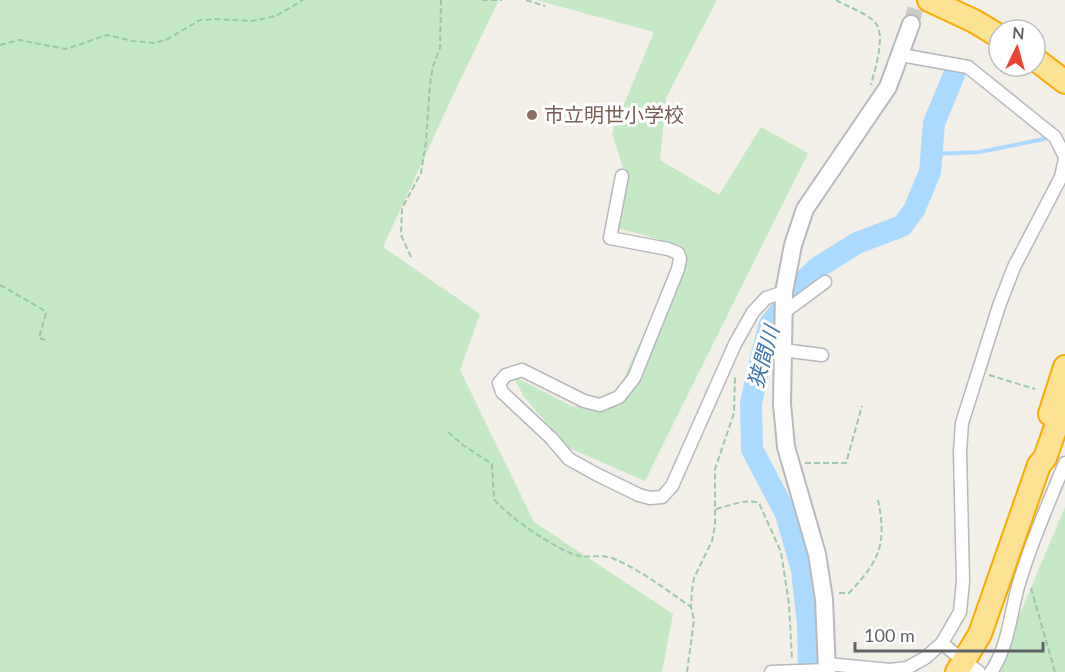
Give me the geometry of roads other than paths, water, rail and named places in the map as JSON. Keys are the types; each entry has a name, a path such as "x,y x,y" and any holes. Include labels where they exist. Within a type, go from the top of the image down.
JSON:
{"highway":[{"path":"929,0 987,29"},
{"path":"1047,68 1065,82"},
{"path":"1039,465 1038,456 1065,367"},
{"path":"966,666 980,634 1039,465 1045,458 1065,401"}],"street":[{"path":"827,669 824,594 817,554 786,447 782,404 784,292 793,244 805,209 888,87 911,24"},
{"path":"771,672 907,668 925,658 942,643 960,612 963,581 960,496 962,423 977,371 1014,267 1061,177 1065,158 1055,137 968,67 900,56"},
{"path":"622,176 610,238 668,249 678,253 680,259 634,378 619,397 600,405 584,401 522,370 506,375 499,383 502,392 570,459 639,495 650,498 662,496 672,486 735,344 753,312 766,298 784,292"},
{"path":"783,313 825,282"},
{"path":"782,346 822,355"},
{"path":"991,672 1000,656 1011,624 1014,600 1025,567 1065,463"},
{"path":"942,643 966,666"}],"waterway":[{"name":"狭間川","path":"809,672 808,624 802,570 786,514 752,449 751,403 761,358 770,324 817,268 857,243 902,226 914,210 930,172 934,123 954,75"},
{"path":"933,154 980,152 1044,139"}],"tunnel":[{"path":"911,24 918,0"}],"place":[{"name":"市立明世小学校","path":"532,115"}]}
